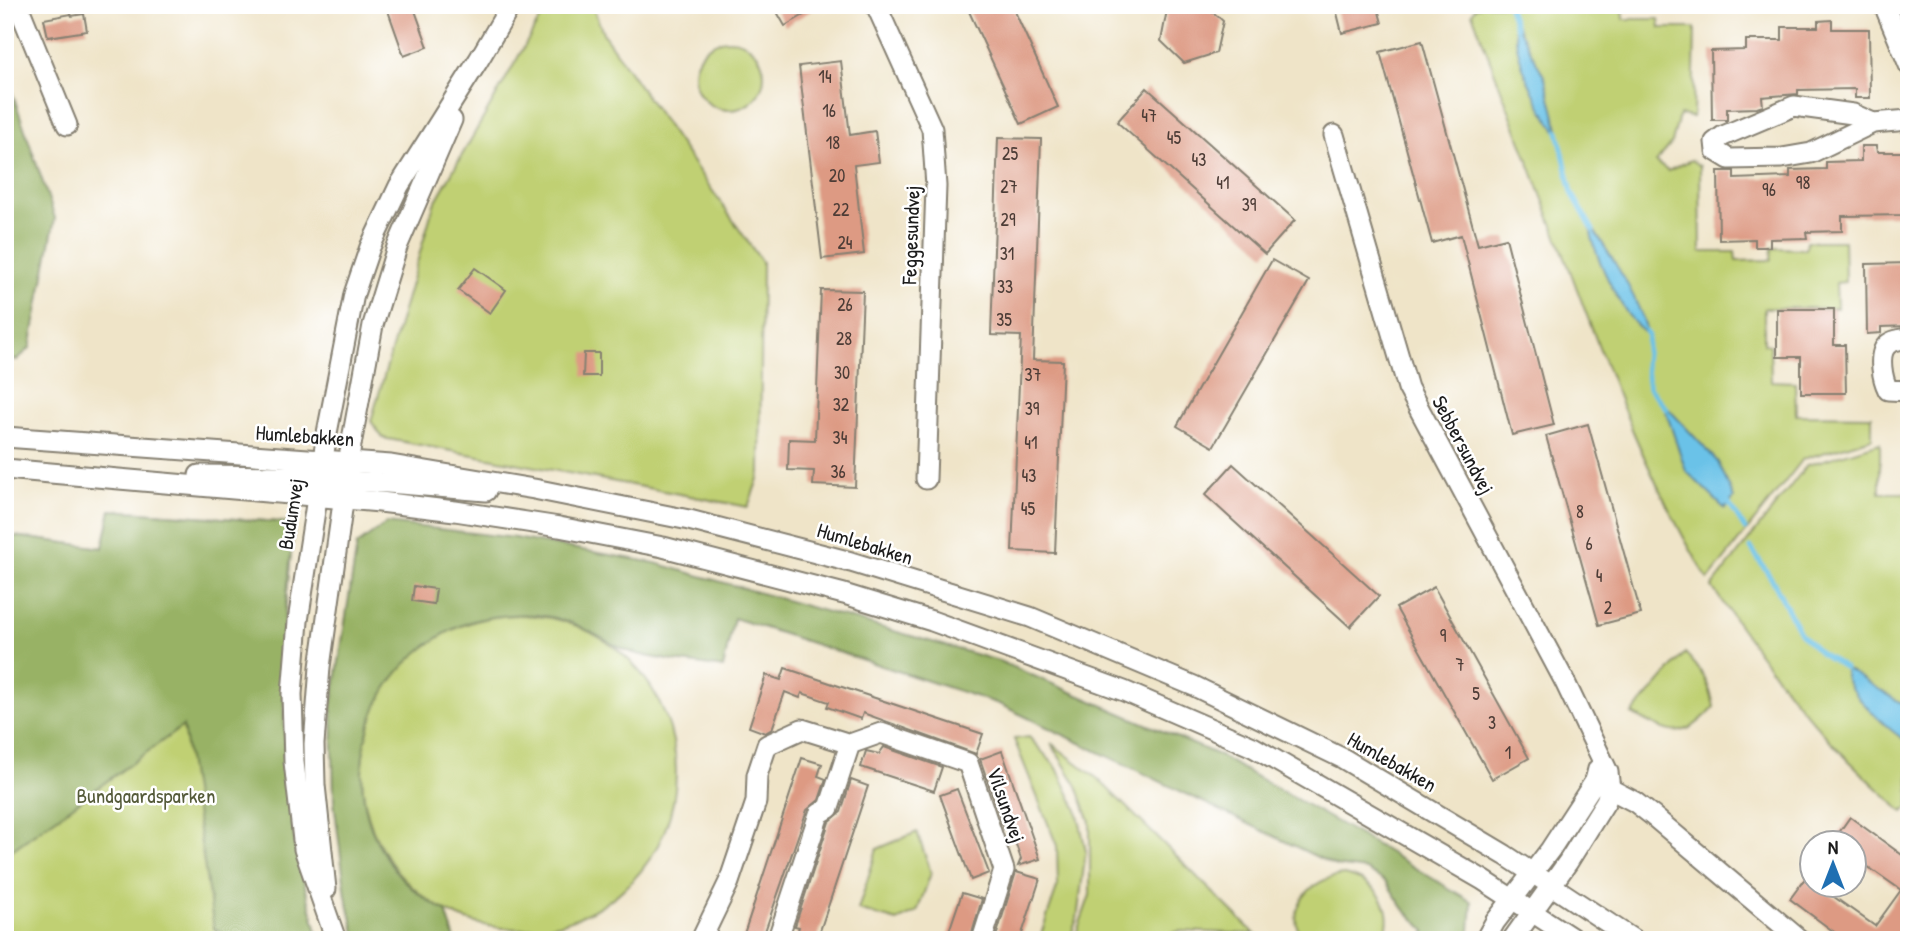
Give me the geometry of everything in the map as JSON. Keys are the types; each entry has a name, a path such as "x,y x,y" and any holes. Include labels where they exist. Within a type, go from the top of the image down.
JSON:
{"street":[{"path":"18,5 67,125"},
{"name":"Budumvej","path":"336,940 304,849 294,762 292,694 297,633 321,467 354,294 370,247 399,186 510,5"},
{"name":"Feggesundvej","path":"876,5 932,129 936,186 926,479"},
{"path":"1884,5 1909,65"},
{"name":"Budumvej","path":"329,919 315,785 314,744 320,667 346,481 373,325 397,247 478,61"},
{"path":"1873,124 1853,114 1794,106 1723,135 1715,142 1716,151 1729,159 1782,158 1811,153 1873,124 1909,120"},
{"name":"Sebbersundvej","path":"1334,135 1408,387 1564,680 1599,756 1606,801 1512,940"},
{"path":"1909,338 1888,343 1884,348 1882,372 1888,390 1909,391"},
{"name":"Humlebakken","path":"5,438 321,467 346,481 455,511 663,547 742,566 932,621 1124,691 1253,747 1400,831 1576,940"},
{"path":"85,476 321,467"},
{"name":"Humlebakken","path":"5,469 317,497 346,481 580,498 689,520 765,539 1030,617 1194,686 1345,759 1532,873 1634,940"},
{"path":"701,940 729,882 756,802 757,775 767,745 802,729 850,744 829,808 819,814 780,932 782,940"},
{"name":"Vilsundvej","path":"850,744 881,733 968,763 1004,870 982,940"},
{"path":"1602,785 1635,802 1653,816 1800,940"},
{"name":"Sebbersundvej","path":"1485,940 1512,899 1602,785"}],"green space":[{"path":"548,5 592,5 604,35 762,262 760,473 748,507 383,438 371,421 434,204"},
{"path":"1482,5 1623,5 1624,19 1659,19 1660,28 1695,28 1693,117 1679,115 1672,143 1656,162 1668,171 1691,160 1700,166 1701,252 1735,252 1736,261 1771,260 1772,248 1806,249 1807,241 1844,241 1845,282 1836,283 1837,308 1764,308 1764,344 1770,345 1771,381 1795,382 1796,415 1872,416 1872,438 1803,459 1708,580 1668,508 1603,358 1472,13"},
{"path":"729,40 748,46 758,56 764,75 758,94 748,104 729,110 710,104 700,94 694,75 700,56 710,46"},
{"path":"5,85 11,89 55,218 30,348 17,360 5,359"},
{"path":"1880,443 1880,493 1909,493 1909,806 1903,812 1845,756 1803,710 1712,587 1807,465"},
{"name":"Bundgaardsparken","path":"111,510 294,523 283,633 285,764 296,852 319,940 5,940 5,535 103,548"},
{"name":"Bundgaardsparken","path":"111,510 294,523 283,633 285,764 296,852 319,940 229,940 228,936 214,929 183,726 5,855 5,535 103,548"},
{"path":"387,523 515,538 655,563 999,661 1216,754 1358,834 1472,902 1470,931 1465,940 1422,940 1426,931 1404,909 1386,882 1366,870 1336,866 999,704 734,618 723,668 634,653 561,619 527,615 474,621 435,640 421,650 393,679 374,713 364,750 363,788 370,825 387,859 412,888 446,911 455,940 357,940 346,896 334,802 332,706 357,545"},
{"path":"504,615 534,615 565,621 593,633 619,650 641,672 658,698 670,726 676,787 665,832 641,872 619,894 593,911 565,923 534,929 504,929 473,923 445,911 419,894 397,872 380,846 368,818 362,787 362,757 368,726 380,698 397,672 419,650 445,633 473,621"},
{"path":"1685,653 1704,677 1714,707 1693,726 1676,732 1632,714"},
{"path":"1029,737 1057,768 1077,810 1086,851 1077,919 1069,940 1039,940 1058,885 1057,846 1014,739"},
{"path":"1051,743 1098,779 1255,934 1179,931 1151,940 1074,940 1090,895 1090,822 1077,786"},
{"path":"917,832 931,873 917,912 897,921 858,910 877,849"},
{"path":"1344,875 1366,883 1381,898 1387,917 1383,940 1302,940 1296,916 1304,896 1321,882"}],"water":[{"path":"1514,22 1545,78 1560,136 1543,110 1523,68"},
{"path":"1590,224 1631,291 1648,335 1629,315 1610,284 1596,251"},
{"path":"1663,403 1718,462 1734,498 1725,509 1686,471"},
{"path":"1845,668 1909,708 1909,742 1884,723 1856,695 1846,679"}],"building":[{"path":"386,5 413,5 428,47 404,56"},
{"path":"773,5 821,5 785,26"},
{"path":"966,5 1012,5 1058,107 1021,124"},
{"path":"1181,5 1205,5 1223,21 1216,53 1184,63 1161,41 1167,10"},
{"path":"1335,5 1377,5 1382,23 1342,33"},
{"path":"84,14 87,31 48,37 44,19"},
{"path":"1832,20 1832,29 1869,29 1870,98 1855,98 1855,89 1798,90 1798,94 1762,97 1763,106 1757,108 1727,109 1727,120 1712,120 1711,51 1746,50 1746,40 1782,40 1782,27 1818,27 1818,21"},
{"path":"1422,41 1478,245 1506,238 1554,425 1512,435 1461,235 1432,243 1380,52"},
{"path":"841,61 850,135 875,131 879,162 854,165 864,254 822,259 799,66"},
{"path":"1147,88 1295,220 1265,254 1117,122"},
{"path":"998,138 1041,139 1033,360 1063,361 1055,553 1012,551 1021,336 991,335"},
{"path":"1861,146 1876,146 1877,152 1909,152 1909,215 1842,216 1842,231 1806,232 1807,238 1770,239 1770,247 1755,247 1755,239 1719,240 1718,171 1734,171 1734,179 1790,177 1790,170 1826,169 1826,162 1861,161"},
{"path":"1272,260 1309,281 1213,447 1177,426"},
{"path":"1909,263 1909,326 1881,327 1881,333 1867,334 1866,264"},
{"path":"475,268 506,290 490,313 458,290"},
{"path":"821,290 863,291 855,487 813,485 814,471 788,470 789,439 815,440"},
{"path":"1777,309 1834,309 1834,345 1845,345 1846,393 1801,393 1801,357 1777,357"},
{"path":"584,353 599,353 599,376 583,376"},
{"path":"1588,424 1641,614 1599,625 1546,436"},
{"path":"1233,464 1379,596 1350,627 1205,495"},
{"path":"414,586 436,589 434,604 412,601"},
{"path":"1434,587 1529,758 1492,779 1396,608"},
{"path":"785,668 983,734 976,754 863,713 861,719 827,707 829,702 802,693 800,698 785,692 772,729 765,733 749,727 766,675 781,680"},
{"path":"884,747 942,767 934,791 861,767 866,751 879,754"},
{"path":"1002,751 1040,859 1018,866 1021,859 1010,827 1004,829 980,759"},
{"path":"802,758 822,764 818,776 826,779 819,800 807,810 762,940 742,940"},
{"path":"851,780 868,786 817,940 795,940 799,927 795,926 829,822 841,812"},
{"path":"957,789 989,873 971,880 940,795"},
{"path":"1850,817 1868,830 1841,830"},
{"path":"1868,830 1909,860 1909,940 1845,940 1790,899 1798,888 1798,900 1838,900 1875,926 1901,890 1868,867"},
{"path":"1016,872 1040,879 1020,940 1005,940 996,937"},
{"path":"962,893 982,899 970,940 946,940"}],"waterway":[{"path":"1508,5 1516,28"},
{"path":"1558,131 1572,193 1593,230"},
{"path":"1646,331 1648,335 1645,363 1649,388 1667,409"},
{"path":"1726,499 1745,529"},
{"path":"1751,548 1773,581 1800,633 1819,652 1845,668"}]}
